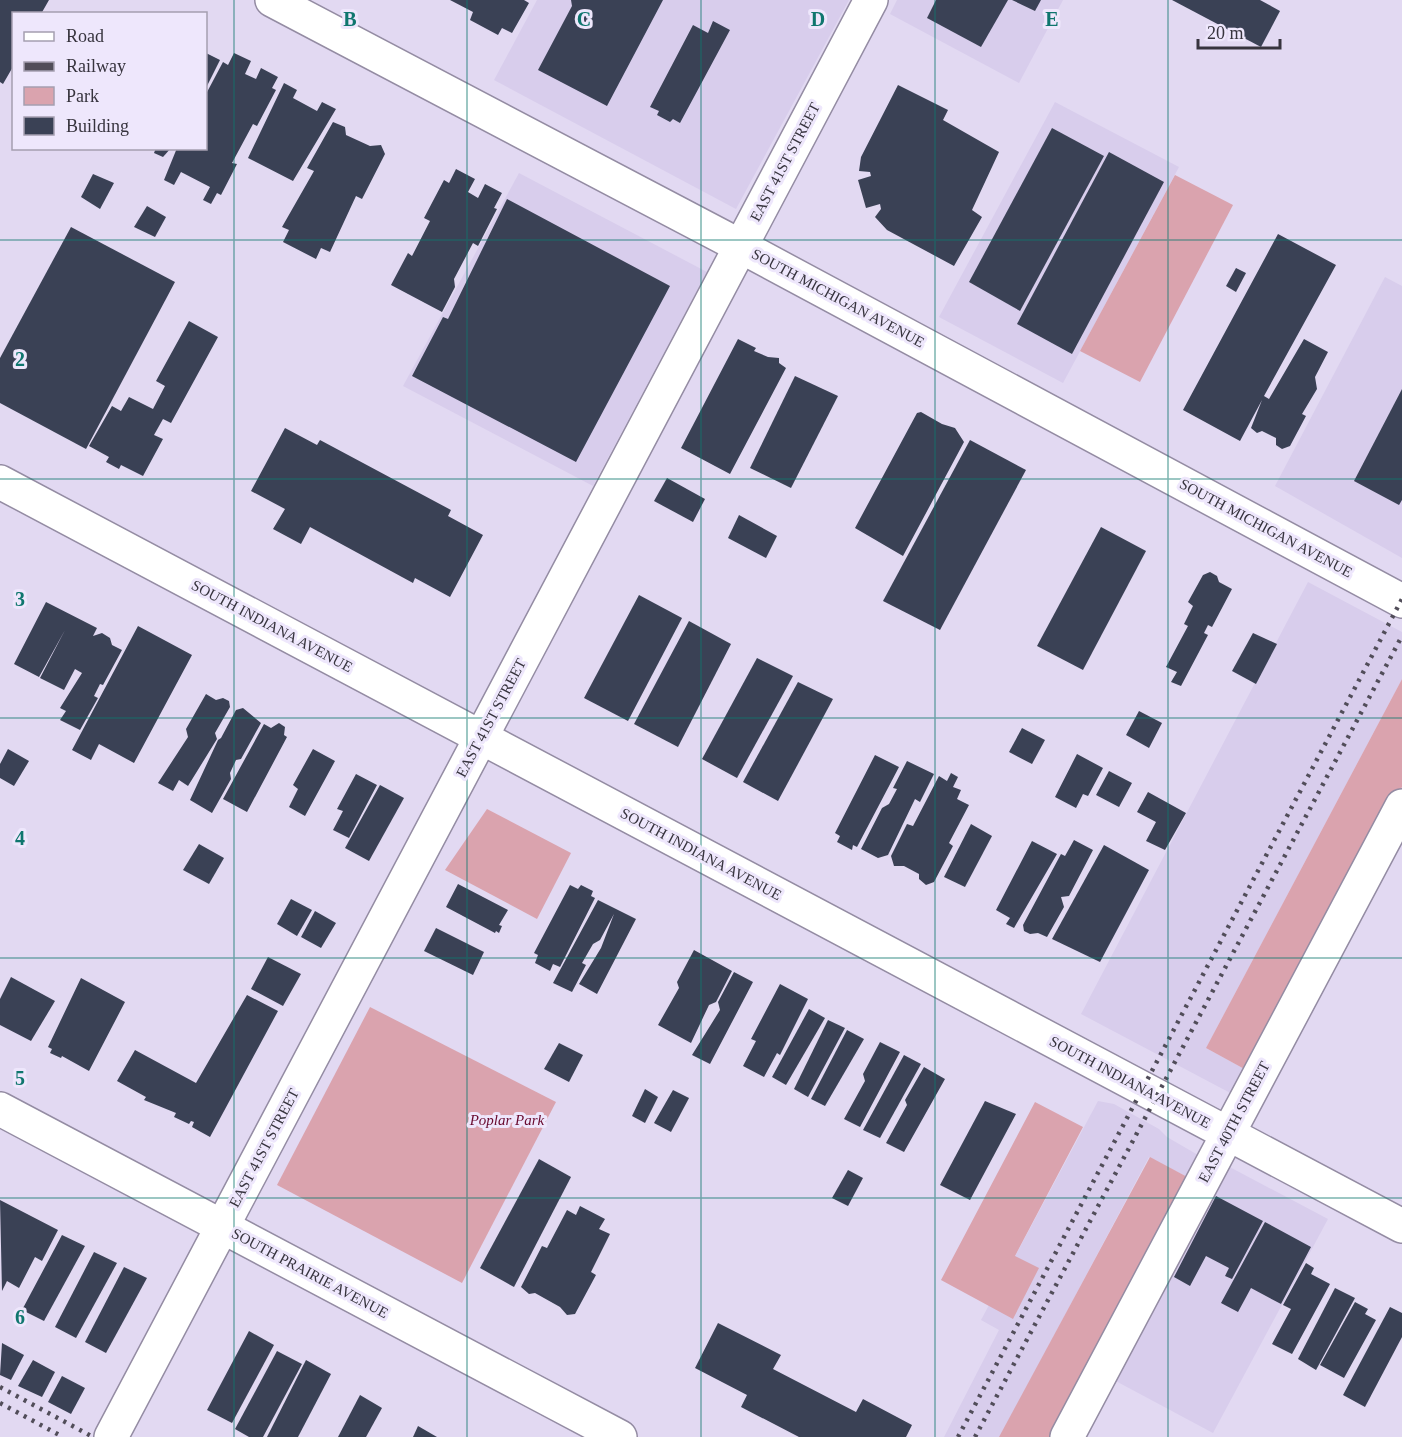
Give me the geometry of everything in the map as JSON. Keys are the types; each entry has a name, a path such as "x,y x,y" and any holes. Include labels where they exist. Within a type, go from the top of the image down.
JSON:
{"street":[{"name":"SOUTH MICHIGAN AVENUE","path":"272,0 740,246 1402,601"},
{"name":"EAST 41ST STREET","path":"111,1437 871,0"},
{"name":"SOUTH INDIANA AVENUE","path":"0,482 1402,1226"},
{"name":"EAST 40TH STREET","path":"1067,1437 1402,806"},
{"name":"SOUTH PRAIRIE AVENUE","path":"0,1110 620,1437"}],"shaded area":[{"path":"537,0 849,0 736,209 494,80"},
{"path":"897,0 1063,0 1019,83 890,14"},
{"path":"1055,102 1179,167 1063,383 939,317"},
{"path":"519,173 707,272 593,486 403,386"},
{"path":"1385,277 1402,286 1402,558 1275,486"},
{"path":"1308,582 1402,632 1402,679 1206,1048 1248,1071 1236,1096 1081,1014"},
{"path":"1098,1101 1114,1104 1159,1129 1167,1137 1198,1155 1191,1179 1149,1157 1000,1437 944,1437 999,1330 981,1320"},
{"path":"1224,1164 1328,1219 1213,1433 1112,1379"}],"green space":[{"path":"1175,175 1233,205 1140,382 1080,351"},
{"path":"1402,679 1402,787 1248,1071 1206,1048"},
{"path":"487,809 571,853 537,919 445,870"},
{"name":"Poplar Park","path":"370,1007 556,1102 462,1283 277,1185"},
{"path":"1035,1102 1083,1127 1015,1256 1039,1268 1013,1319 941,1280"},
{"path":"1150,1157 1191,1179 1054,1437 999,1437"}],"building":[{"path":"0,0 49,0 42,12 12,12 12,68 3,84 0,82"},
{"path":"450,0 524,0 529,3 512,33 502,28 498,35 470,20 473,12"},
{"path":"571,0 663,0 607,106 538,70 572,6"},
{"path":"936,0 1008,0 981,47 927,18"},
{"path":"1012,0 1041,0 1035,11"},
{"path":"1172,0 1260,0 1280,11 1261,47"},
{"path":"713,21 730,30 680,123 673,119 670,122 657,115 659,111 650,107 693,25 708,33"},
{"path":"234,53 251,61 245,74 256,79 261,68 278,77 272,88 276,90 257,126 253,124 232,163 237,164 221,195 217,193 211,204 203,200 210,187 181,172 174,185 164,180 176,150 207,150 207,92 223,62 228,65"},
{"path":"207,54 220,60 207,86"},
{"path":"284,83 297,90 293,98 317,111 322,102 336,109 293,181 248,158"},
{"path":"898,85 948,110 943,120 999,152 972,210 982,217 954,266 887,230 875,217 881,209 880,204 866,208 858,180 871,176 870,172 859,171 861,157"},
{"path":"333,122 345,127 346,135 370,146 381,145 385,154 362,199 356,196 330,252 321,248 316,259 283,242 289,230 282,227 314,171 307,168"},
{"path":"1052,128 1104,156 1020,311 969,282"},
{"path":"155,150 169,150 163,157 154,153"},
{"path":"1109,152 1164,182 1072,354 1017,324"},
{"path":"456,169 475,179 468,192 478,198 485,184 502,193 494,208 497,209 478,246 473,243 454,279 455,287 442,312 391,285 408,253 412,256 430,221 424,218 444,180 449,183"},
{"path":"93,174 114,183 100,209 81,197"},
{"path":"507,199 670,286 576,462 412,376 443,317 448,319"},
{"path":"147,206 166,217 155,237 134,227"},
{"path":"71,227 175,282 86,449 0,403 0,358"},
{"path":"1278,234 1336,265 1264,396 1269,399 1304,339 1328,352 1315,377 1317,389 1302,414 1306,416 1290,446 1282,449 1276,445 1276,438 1262,431 1257,433 1251,428 1262,400 1240,441 1183,410"},
{"path":"1236,268 1246,273 1236,292 1226,286"},
{"path":"189,321 218,337 171,423 163,419 154,435 163,439 143,476 121,465 119,469 106,462 109,457 89,446 112,406 121,411 129,397 153,409 165,386 156,381"},
{"path":"738,339 756,348 754,351 768,357 779,358 779,363 786,368 730,474 681,448"},
{"path":"795,376 838,396 791,488 750,468"},
{"path":"1402,389 1402,500 1399,505 1354,481"},
{"path":"921,412 942,424 955,428 964,442 903,556 855,528 917,413"},
{"path":"285,428 317,445 320,440 451,510 448,516 483,535 450,597 415,578 413,583 310,527 301,544 273,529 285,509 251,491"},
{"path":"970,440 1026,470 940,630 883,601"},
{"path":"667,478 705,499 693,522 654,501"},
{"path":"739,515 777,536 766,558 728,538"},
{"path":"1101,527 1146,551 1083,670 1037,646"},
{"path":"1210,572 1217,576 1219,582 1232,589 1212,627 1208,625 1204,633 1208,635 1181,686 1171,682 1177,672 1166,667 1188,626 1184,624 1193,606 1188,602 1203,575"},
{"path":"639,595 682,618 628,721 584,698"},
{"path":"46,602 97,628 93,636 102,633 110,638 112,645 122,650 103,685 100,684 94,696 98,698 80,730 60,720 66,711 60,708 82,673 75,669 64,690 40,678 65,630 39,677 14,664"},
{"path":"689,621 731,644 678,747 634,724"},
{"path":"138,626 192,655 134,763 99,744 91,760 72,750"},
{"path":"1253,633 1277,644 1256,684 1232,671"},
{"path":"757,658 793,676 737,778 702,759"},
{"path":"798,682 833,699 778,801 743,782"},
{"path":"206,694 216,700 223,698 229,701 230,707 215,733 217,739 188,786 179,780 173,791 158,783 188,737 186,729"},
{"path":"243,708 261,723 241,759 236,760 230,773 231,779 212,813 190,800 218,740 236,710"},
{"path":"1139,711 1162,723 1149,748 1126,735"},
{"path":"279,723 285,727 284,735 287,737 247,812 223,799 264,724 271,728"},
{"path":"1022,728 1045,740 1032,764 1009,752"},
{"path":"8,749 29,761 14,786 0,778 0,764"},
{"path":"313,749 335,761 305,816 289,807 298,789 293,785"},
{"path":"1077,754 1103,768 1088,796 1083,794 1076,808 1055,797"},
{"path":"875,755 899,767 857,847 853,845 852,850 837,842 840,836 835,833"},
{"path":"907,761 934,774 920,802 915,799 888,855 878,858 861,849 882,808 889,804 897,789 893,788"},
{"path":"1109,771 1132,783 1119,807 1096,795"},
{"path":"951,773 958,777 953,787 961,790 957,799 969,805 949,843 953,846 934,882 926,885 919,879 919,874 904,866 894,866 891,856 907,824 913,826 939,776 947,781"},
{"path":"356,774 377,785 349,838 333,830 343,811 337,809"},
{"path":"380,785 404,798 369,861 345,848"},
{"path":"1148,792 1186,813 1165,850 1146,841 1156,822 1137,812"},
{"path":"971,824 992,836 965,887 944,877"},
{"path":"1074,840 1093,850 1069,896 1061,897 1064,907 1047,937 1024,931 1023,925 1061,854 1065,856"},
{"path":"1032,841 1057,854 1014,928 1006,924 1010,918 996,910"},
{"path":"199,844 224,858 209,884 183,870"},
{"path":"1104,845 1149,870 1100,962 1052,939"},
{"path":"458,884 508,910 499,925 502,926 499,933 446,907"},
{"path":"570,885 578,889 581,885 593,891 591,896 595,898 560,967 553,964 550,971 535,963 538,955 534,953"},
{"path":"291,899 312,910 297,936 277,924"},
{"path":"598,900 636,919 597,994 579,984 601,948 614,914 600,940 593,944 582,963 586,965 572,992 553,983"},
{"path":"315,911 336,923 321,948 301,937"},
{"path":"436,928 484,952 473,975 424,951"},
{"path":"694,950 732,971 716,1002 709,1005 691,1043 658,1025 679,988 677,982"},
{"path":"268,957 301,974 283,1006 251,989"},
{"path":"734,972 753,982 710,1064 692,1055 720,1010 718,1002"},
{"path":"11,977 55,1001 31,1041 0,1025 0,999"},
{"path":"81,978 125,1002 89,1071 62,1056 61,1058 50,1053 52,1049 48,1047"},
{"path":"780,984 808,999 780,1055 777,1053 764,1077 743,1066 756,1041 751,1039"},
{"path":"247,995 278,1011 210,1137 192,1127 194,1122 191,1121 189,1124 174,1117 176,1113 144,1100 146,1097 117,1081 135,1050 196,1083"},
{"path":"809,1009 825,1018 786,1085 772,1077"},
{"path":"828,1020 845,1028 808,1097 794,1089"},
{"path":"847,1030 864,1039 825,1106 811,1099"},
{"path":"880,1042 900,1052 860,1127 844,1119 865,1081 863,1074"},
{"path":"559,1043 583,1055 569,1082 544,1069"},
{"path":"904,1055 921,1064 880,1138 863,1130"},
{"path":"924,1067 945,1079 904,1152 886,1143 907,1105 905,1100"},
{"path":"645,1089 658,1097 645,1123 632,1116"},
{"path":"673,1090 689,1098 671,1132 654,1123"},
{"path":"985,1101 1016,1114 970,1200 940,1185"},
{"path":"539,1159 571,1177 514,1287 480,1268"},
{"path":"848,1170 863,1178 848,1206 832,1198"},
{"path":"1216,1196 1263,1221 1232,1279 1225,1276 1229,1268 1206,1256 1190,1286 1174,1277"},
{"path":"0,1200 58,1230 42,1261 35,1257 19,1288 7,1281 2,1291"},
{"path":"580,1206 605,1219 599,1229 610,1234 591,1272 596,1275 575,1314 567,1315 560,1307 535,1293 529,1294 521,1287 542,1246 547,1248 567,1210 576,1215"},
{"path":"1265,1222 1311,1247 1281,1304 1251,1288 1238,1312 1221,1303"},
{"path":"62,1235 85,1246 44,1321 22,1310"},
{"path":"94,1252 117,1263 76,1338 55,1327"},
{"path":"1306,1263 1314,1268 1311,1274 1330,1284 1292,1354 1272,1344 1291,1309 1283,1305"},
{"path":"124,1267 147,1278 106,1353 85,1342"},
{"path":"1335,1288 1355,1298 1316,1370 1298,1359"},
{"path":"1355,1302 1368,1309 1365,1314 1376,1320 1344,1378 1320,1365"},
{"path":"1390,1307 1402,1313 1402,1337 1365,1407 1343,1395"},
{"path":"718,1323 781,1355 773,1369 856,1412 863,1399 912,1425 906,1437 799,1437 741,1407 747,1395 695,1368"},
{"path":"249,1331 274,1345 232,1423 207,1410"},
{"path":"2,1343 24,1355 11,1380 0,1375"},
{"path":"277,1351 302,1364 263,1437 249,1437 235,1429"},
{"path":"33,1360 55,1372 42,1397 18,1386"},
{"path":"306,1360 331,1374 298,1437 267,1437"},
{"path":"62,1376 85,1388 71,1414 48,1402"},
{"path":"360,1395 382,1408 366,1437 338,1437"},
{"path":"418,1426 437,1437 413,1437"}],"railway":[{"path":"958,1437 1402,599"},
{"path":"975,1437 1402,636"},
{"path":"0,1387 93,1437"},
{"path":"0,1403 63,1437"}]}
